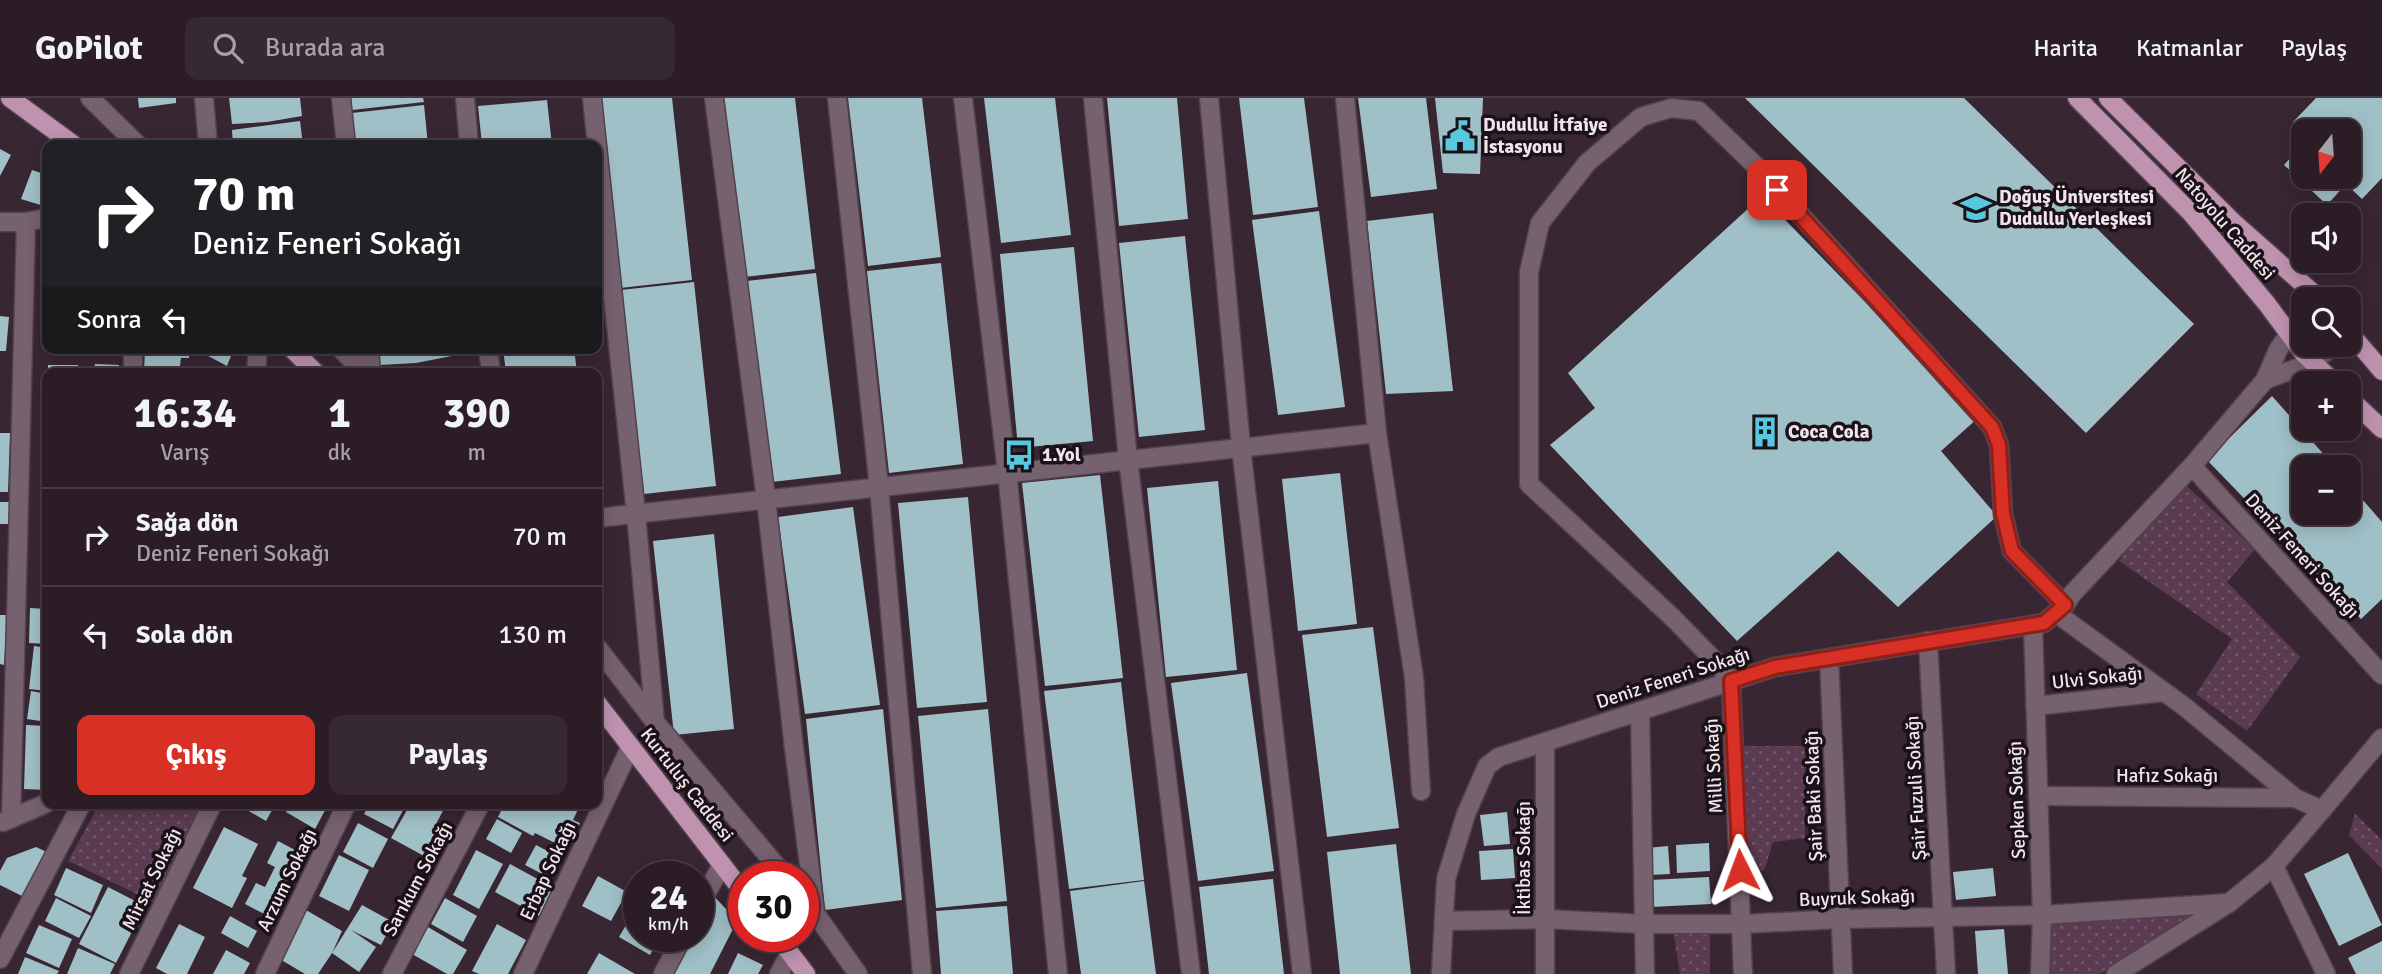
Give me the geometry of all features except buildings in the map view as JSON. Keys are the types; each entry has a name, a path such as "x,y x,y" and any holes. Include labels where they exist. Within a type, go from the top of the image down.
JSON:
{"main road":[{"path":"10,98 67,140"},
{"name":"Natoyolu Caddesi","path":"2077,98 2191,213 2322,371"},
{"name":"Natoyolu Caddesi","path":"2108,98 2234,222 2307,287"},
{"path":"2361,346 2381,368"},
{"path":"297,354 311,368"},
{"path":"2361,409 2382,429"},
{"name":"Kurtuluş Caddesi","path":"602,710 728,873"},
{"path":"790,953 806,974"}],"street":[{"path":"90,98 133,140"},
{"path":"204,98 208,140"},
{"path":"341,98 345,140"},
{"path":"465,98 469,140"},
{"path":"592,98 596,140"},
{"path":"714,98 766,499 805,861"},
{"path":"837,98 879,487 922,974"},
{"path":"963,98 1007,472 1058,974"},
{"path":"1093,98 1128,458 1191,974"},
{"path":"1209,98 1241,447 1302,974"},
{"path":"1345,98 1377,433 1413,678 1421,791"},
{"path":"1731,681 1673,618 1529,484 1529,272 1540,223 1587,163 1641,117 1671,108 1699,111 1760,170 1992,427 1999,445 2003,514 2012,551 2060,609 2295,798 2322,810"},
{"path":"602,193 655,722"},
{"path":"0,222 42,219"},
{"path":"26,222 5,821 42,805"},
{"name":"Deniz Feneri Sokağı","path":"1441,974 1446,879 1466,814 1487,766 1499,757 1775,667 2044,623 2192,466 2265,380 2278,350 2291,330"},
{"path":"346,354 359,368"},
{"name":"Deniz Feneri Sokağı","path":"2265,380 2319,357"},
{"path":"602,517 1128,458 1377,433"},
{"name":"Deniz Feneri Sokağı","path":"2192,466 2382,675"},
{"name":"Sepken Sokağı","path":"2033,625 2042,915 2040,974"},
{"name":"Şair Fuzuli Sokağı","path":"1928,641 1946,974"},
{"path":"602,653 655,722 772,861"},
{"name":"Şair Baki Sokağı","path":"1829,658 1843,974"},
{"name":"Milli Sokağı","path":"1731,681 1743,974"},
{"name":"Ulvi Sokağı","path":"2035,706 2164,692"},
{"path":"1640,711 1645,974"},
{"path":"2116,974 2229,903 2274,866 2382,738"},
{"name":"İktibas Sokağı","path":"1545,742 1545,974"},
{"name":"Erbap Sokağı","path":"602,807 630,748"},
{"name":"Hafız Sokağı","path":"2038,796 2295,798"},
{"path":"0,959 79,809"},
{"name":"Mirsat Sokağı","path":"129,974 211,809"},
{"name":"Arzum Sokağı","path":"265,974 344,809"},
{"name":"Sarıkum Sokağı","path":"393,974 478,809"},
{"name":"Erbap Sokağı","path":"523,974 601,809"},
{"path":"714,879 722,865"},
{"path":"2274,866 2326,974"},
{"name":"Buyruk Sokağı","path":"1444,921 1545,919 1644,924 1742,924 2042,915 2229,903"},
{"path":"819,918 858,974"},
{"path":"663,974 675,952"},
{"path":"779,974 790,953"}],"shaded area":[{"path":"2179,479 2255,549 2227,582 2300,657 2247,731 2196,694 2232,639 2119,561"},
{"path":"1739,746 1805,746 1805,838 1773,842 1764,871 1744,871"},
{"path":"97,809 204,809 158,904 68,861"},
{"path":"2355,814 2382,840 2382,869 2349,835"},
{"path":"2204,908 2100,974 2035,974 2034,922"},
{"path":"1673,930 1710,932 1710,974 1680,974"}],"place":[{"name":"Dudullu İtfaiye İstasyonu","path":"1460,136"},
{"name":"Doğuş Üniversitesi Dudullu Yerleşkesi","path":"1976,208"},
{"name":"Coca Cola","path":"1765,432"},
{"name":"1.Yol","path":"1019,455"}],"route":[{"path":"1740,870 1731,681 1775,667 2044,623 2065,605 2012,551 2003,514 1999,445 1992,427 1777,190"}]}
